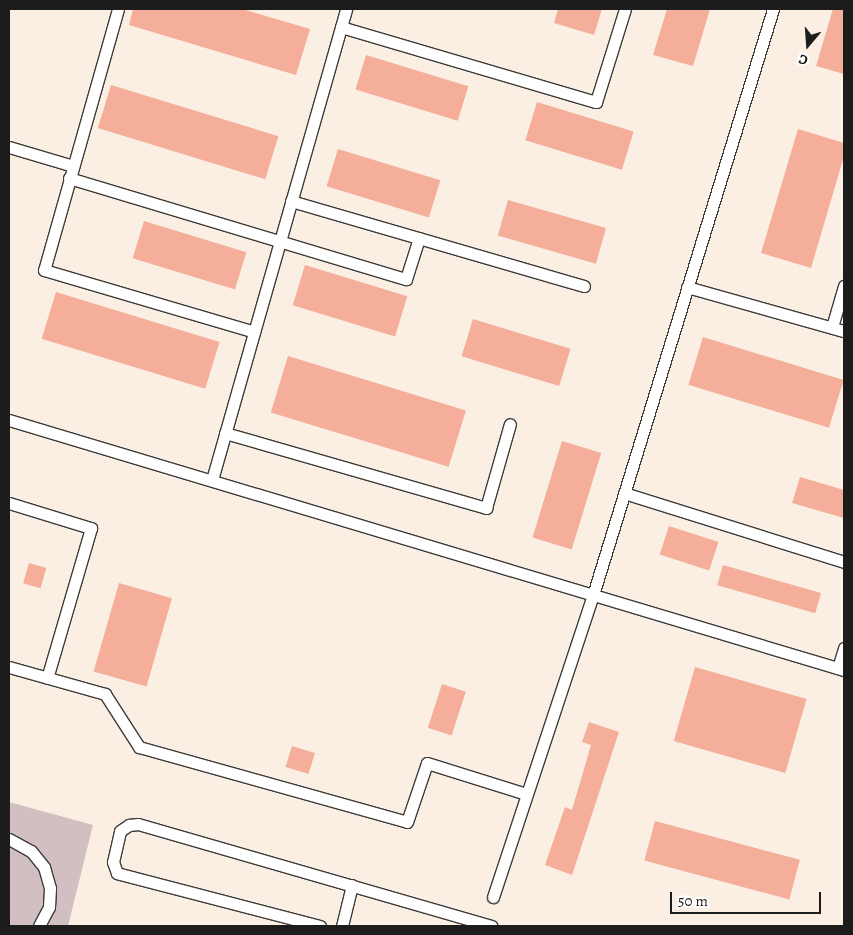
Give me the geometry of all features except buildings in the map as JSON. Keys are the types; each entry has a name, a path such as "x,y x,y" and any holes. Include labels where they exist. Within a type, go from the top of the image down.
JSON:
{"lane":[{"path":"118,9 44,270 254,332"},
{"path":"212,480 345,9"},
{"path":"341,27 596,102 625,9"},
{"path":"492,897 592,595 773,9"},
{"path":"9,147 73,166"},
{"path":"70,178 406,279 419,238"},
{"path":"291,201 584,286"},
{"path":"832,327 844,286"},
{"path":"687,287 844,331"},
{"path":"9,420 841,669 844,648"},
{"path":"225,433 486,508 510,424"},
{"path":"624,493 844,562"},
{"path":"9,504 91,528 47,678"},
{"path":"9,667 105,694 140,748 407,822 427,763 526,794"},
{"path":"320,926 117,873 113,862 120,831 129,825 138,824 492,926"},
{"path":"9,839 31,851 44,867 50,888 49,907 39,926"},
{"path":"342,926 352,885"}],"shaded area":[{"path":"9,802 93,825 68,926 9,926"}]}
